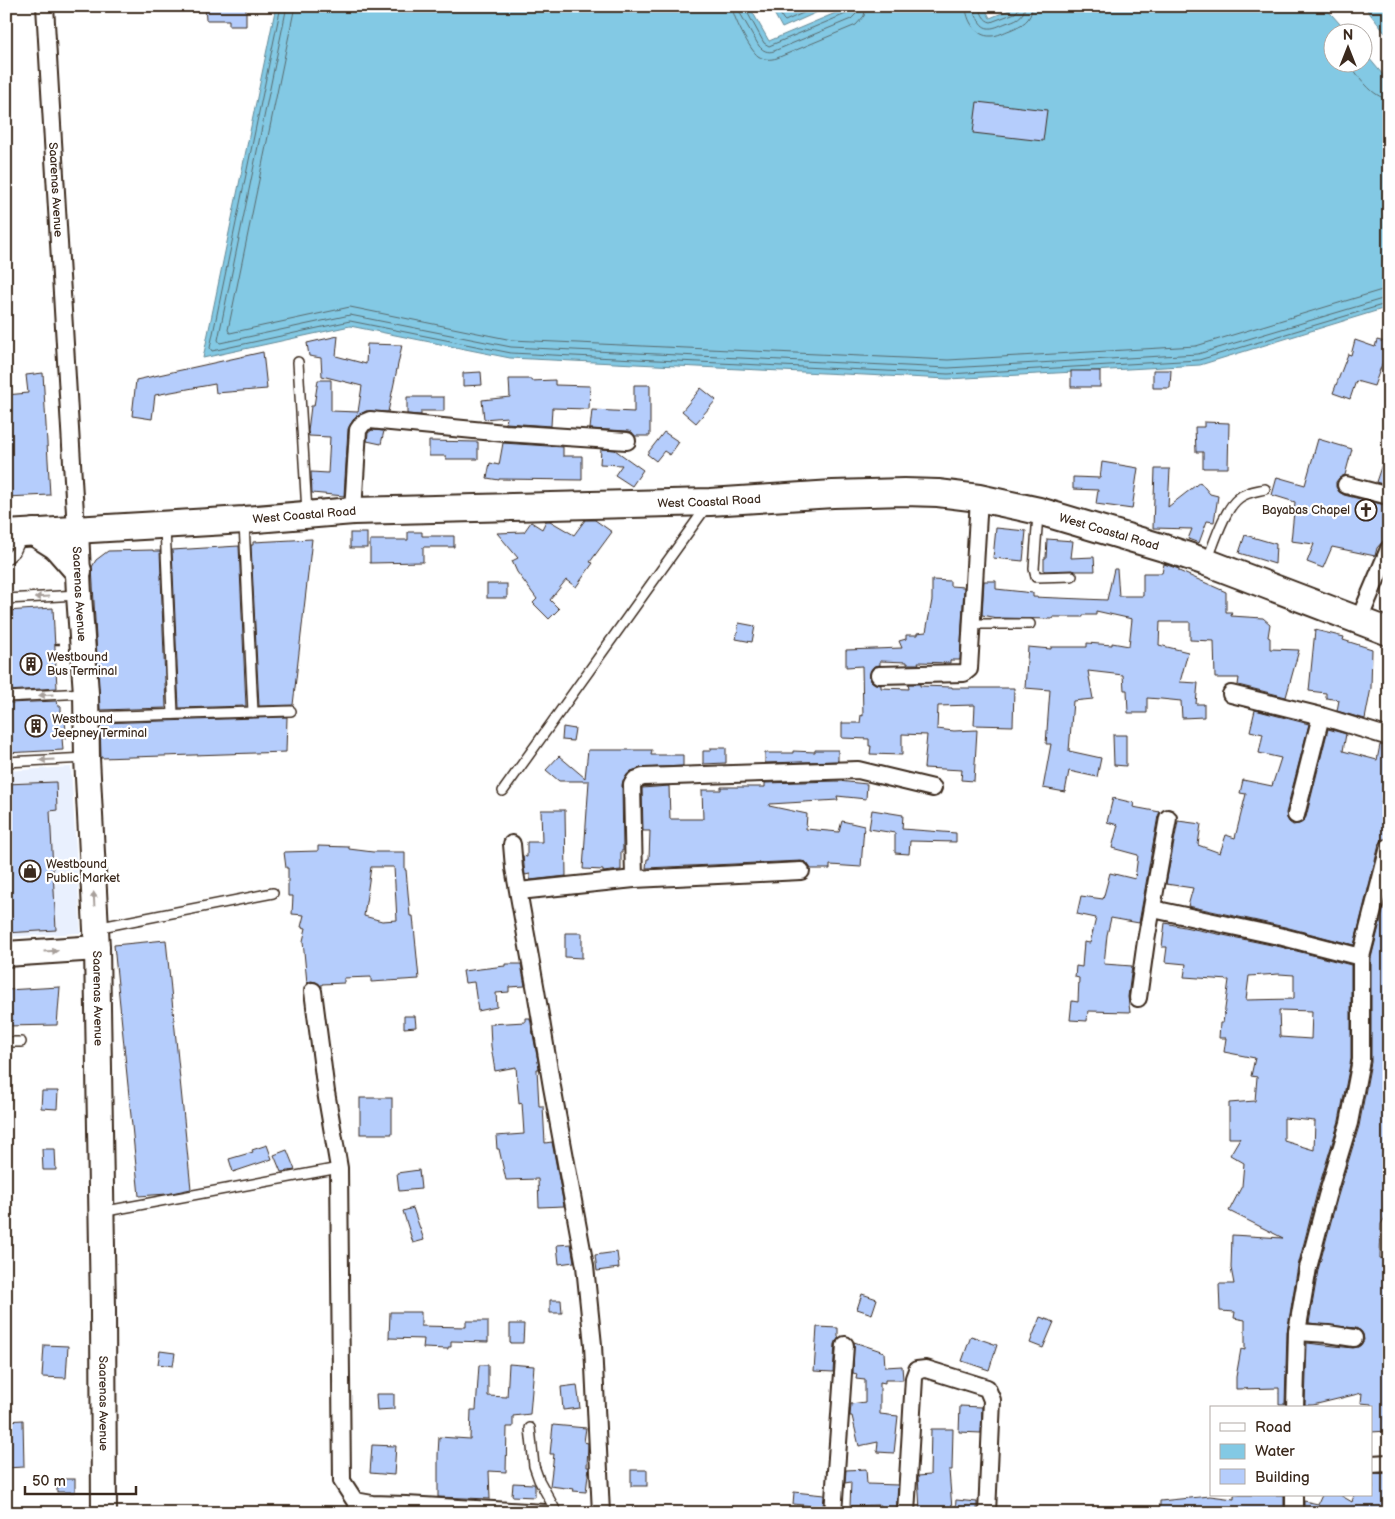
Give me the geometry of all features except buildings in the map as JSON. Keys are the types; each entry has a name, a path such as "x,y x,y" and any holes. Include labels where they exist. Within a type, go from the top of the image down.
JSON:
{"main road":[{"name":"West Coastal Road","path":"21,533 244,520 354,511 710,502 833,494 938,493 980,498 1038,511 1206,562 1389,632"},
{"path":"78,577 88,546 120,527"},
{"name":"Saarenas Avenue","path":"76,530 96,938 104,1513"},
{"path":"21,533 56,546 78,577"},
{"path":"6,954 96,938"}],"street":[{"name":"Saarenas Avenue","path":"45,6 76,530"},
{"path":"354,511 358,430 363,423 370,420 505,433 627,441"},
{"path":"1346,486 1389,496"},
{"path":"879,675 964,673 969,668 980,498"},
{"path":"1359,620 1389,549"},
{"path":"1231,694 1321,716 1389,737"},
{"path":"1296,815 1321,716"},
{"path":"634,879 632,785 636,780 643,777 858,770 933,788"},
{"path":"1138,998 1168,818"},
{"path":"512,844 514,868 552,1088 586,1266 593,1345 601,1513"},
{"path":"1295,1406 1297,1332 1308,1268 1349,1123 1361,1060 1361,957 1389,847"},
{"path":"519,891 634,879 801,871"},
{"path":"1153,908 1283,937 1361,957"},
{"path":"312,991 339,1168 342,1481 355,1501 372,1504 406,1509 545,1513"},
{"path":"1297,1332 1354,1338"},
{"path":"833,1513 845,1345"},
{"path":"906,1513 914,1378 917,1370 926,1370 987,1388 992,1400 987,1513"},
{"path":"1372,1464 1389,1463"},
{"path":"1294,1496 1294,1513"}],"lane":[{"path":"298,362 307,515"},
{"path":"1206,562 1232,505 1238,498 1246,494 1265,489"},
{"path":"503,791 710,502"},
{"path":"1038,511 1034,569 1036,576 1072,576"},
{"path":"244,520 254,712"},
{"path":"164,525 173,714"},
{"path":"6,560 15,552 21,533"},
{"path":"6,599 78,577"},
{"path":"972,624 1030,624"},
{"path":"6,697 173,714 291,711"},
{"path":"6,762 87,758"},
{"path":"96,938 273,893"},
{"path":"6,1042 21,1042"},
{"path":"101,1212 339,1168"},
{"path":"530,1428 534,1466 539,1480 557,1513"}],"shaded area":[{"name":"Westbound Public Market","path":"71,767 81,933 6,937 6,771"}],"water":[{"path":"276,6 749,6 769,41 852,6 984,6 990,18 1019,6 1324,6 1338,22 1322,22 1322,72 1372,72 1372,62 1389,82 1389,307 1200,365 948,379 510,358 350,326 203,358"},
{"path":"770,6 831,6 782,28"},
{"path":"1364,6 1389,6 1389,38"}],"place":[{"name":"Bayabas Chapel","path":"1366,510"},
{"name":"Westbound Bus Terminal","path":"31,664"},
{"name":"Westbound Jeepney Terminal","path":"36,726"},
{"name":"Westbound Public Market","path":"30,871"}]}
